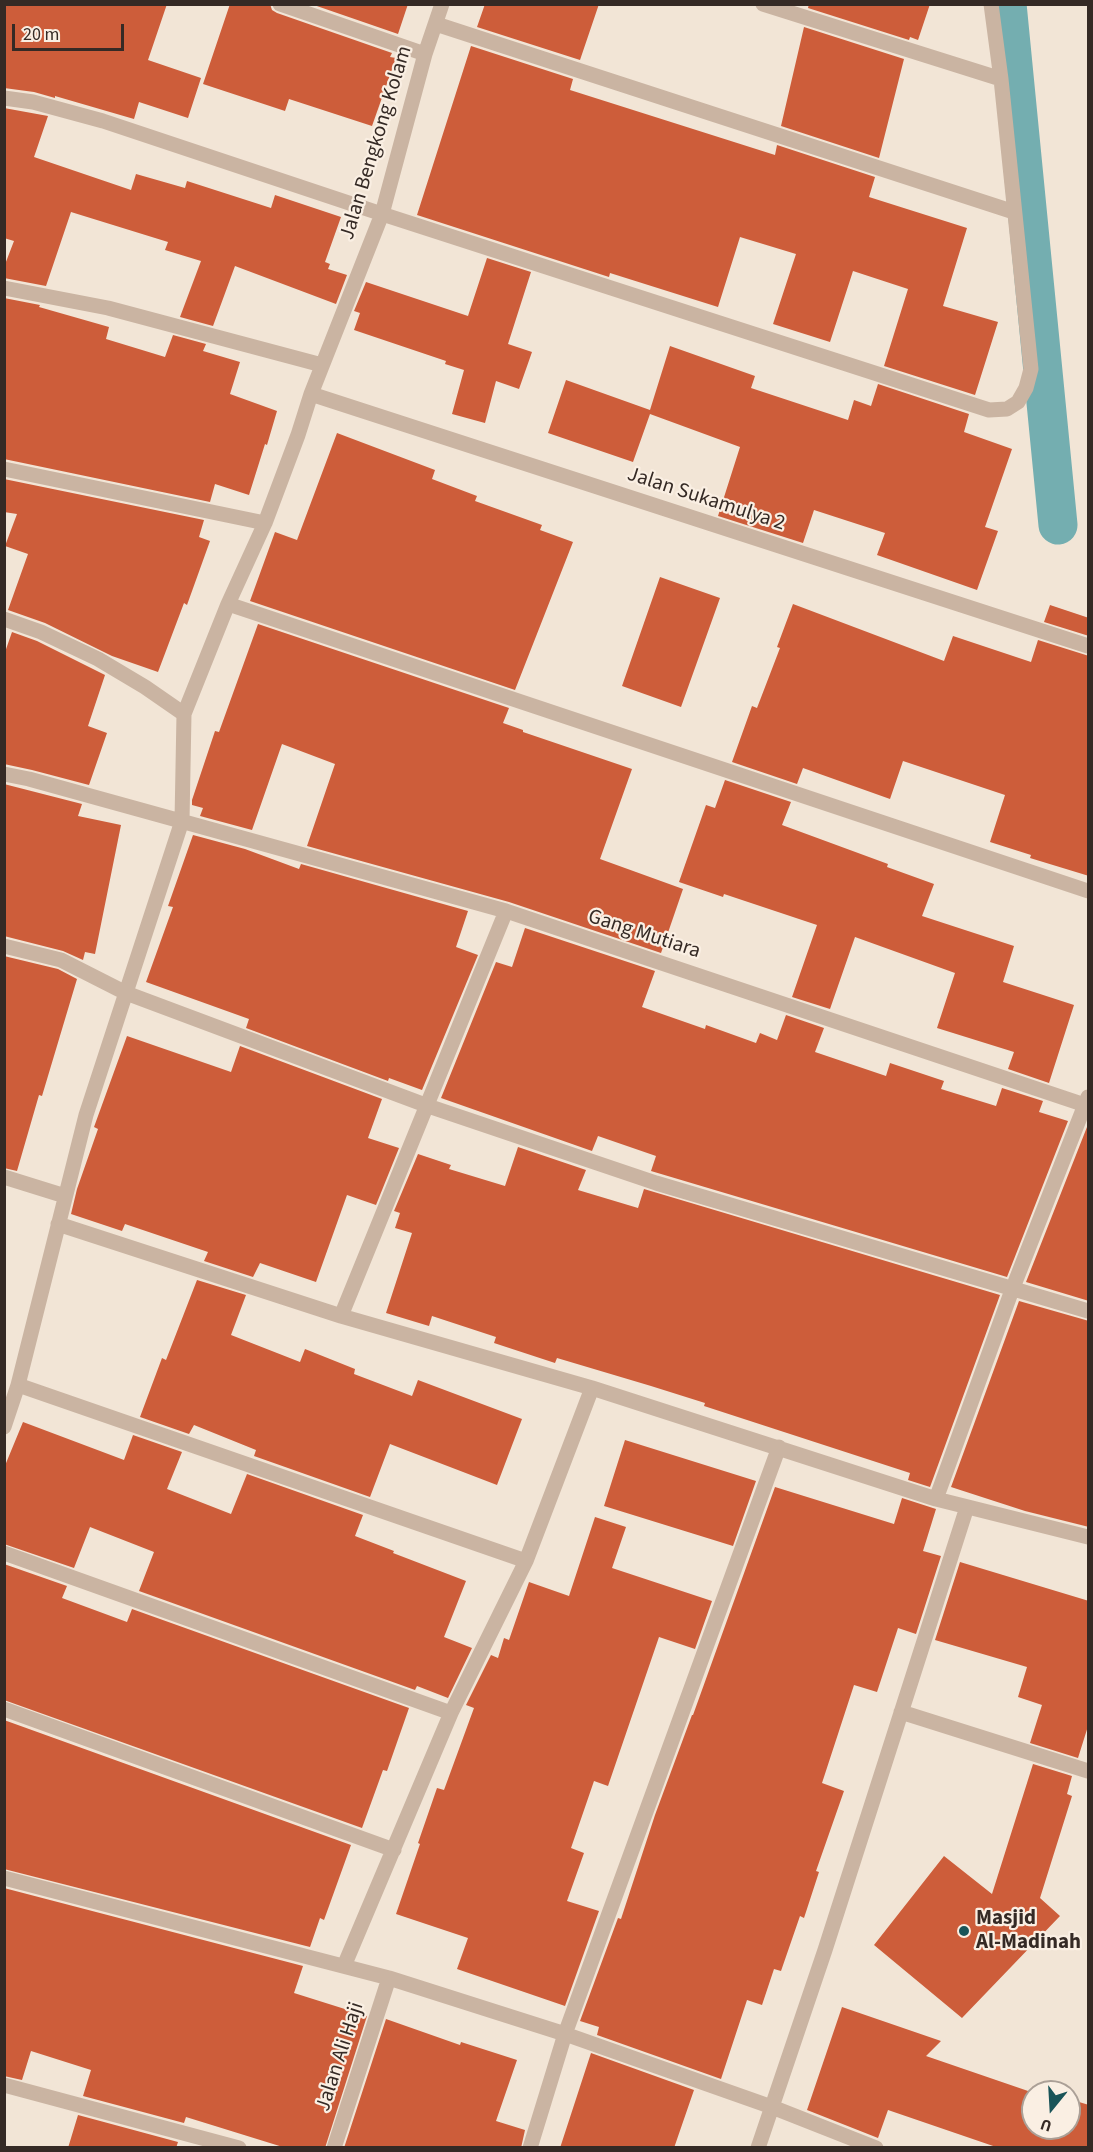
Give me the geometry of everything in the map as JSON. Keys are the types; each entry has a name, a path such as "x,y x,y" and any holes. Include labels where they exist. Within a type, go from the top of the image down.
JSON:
{"street":[{"path":"280,4 425,54"},
{"name":"Jalan Bengkong Kolam","path":"184,714 264,522 322,365 382,214 425,54 442,4"},
{"path":"764,4 1001,79"},
{"path":"4,98 33,102 103,121 382,214 989,410 1007,409 1018,402 1026,388 1031,369 991,4"},
{"path":"436,24 1014,213"},
{"path":"4,288 108,308 322,365"},
{"name":"Jalan Sukamulya 2","path":"311,394 1089,646"},
{"path":"4,469 264,522"},
{"path":"228,604 1089,891"},
{"path":"4,619 41,632 98,659 184,714 182,821 86,1115 5,1427"},
{"name":"Gang Mutiara","path":"4,774 29,778 506,911 1087,1102"},
{"path":"341,1316 506,911"},
{"path":"4,946 62,960 126,993 428,1106 656,1183 1089,1311"},
{"path":"936,1499 1012,1290 1087,1102"},
{"path":"4,1177 65,1196"},
{"path":"58,1224 341,1316 592,1388 936,1499 1089,1537"},
{"path":"18,1384 526,1561"},
{"path":"344,1966 452,1713 526,1561 592,1388"},
{"path":"530,2148 565,2034 779,1447"},
{"path":"758,2148 825,1950 967,1507"},
{"path":"4,1552 452,1713"},
{"path":"4,1709 394,1850"},
{"path":"901,1712 1089,1771"},
{"path":"4,1878 389,1978 565,2034 772,2107 876,2148"},
{"name":"Jalan Ali Haji","path":"334,2148 389,1978"},
{"path":"4,2085 239,2148"}],"building":[{"path":"4,4 167,4 148,60 201,78 188,118 139,102 134,119 55,96 55,98 34,92 4,88"},
{"path":"230,4 270,4 272,10 277,13 392,53 390,57 396,58 372,126 289,99 285,111 203,84"},
{"path":"311,4 408,4 398,34"},
{"path":"485,4 599,4 580,60 477,27"},
{"path":"809,4 930,4 918,40 910,37 909,40 808,8"},
{"path":"804,27 904,59 879,158 781,126"},
{"path":"471,46 573,79 570,90 775,155 777,145 875,177 869,197 967,228 943,306 998,322 975,395 884,366 908,289 853,271 830,342 773,324 796,254 740,237 718,307 610,273 609,277 417,215"},
{"path":"4,108 48,116 34,157 131,190 136,174 185,188 187,181 271,208 275,195 341,217 325,262 330,264 328,269 347,275 336,304 235,266 213,326 180,317 201,261 165,250 168,242 71,212 46,286 4,278 4,267 14,241 4,238"},
{"path":"487,258 531,272 508,344 532,352 519,389 496,381 485,423 452,414 464,370 445,364 446,361 354,330 360,313 354,311 366,282 468,316"},
{"path":"4,298 40,305 39,307 109,327 106,339 165,357 173,335 206,344 203,351 240,362 230,394 277,411 249,495 215,484 210,502 4,459"},
{"path":"670,346 755,376 751,388 848,420 854,400 871,406 878,384 969,414 964,432 1012,449 985,527 998,531 977,590 877,555 885,533 814,510 803,543 718,516 740,447 650,414 633,462 548,433 566,380 650,410"},
{"path":"337,433 435,470 432,479 477,496 475,501 542,525 540,530 573,542 515,690 250,601 275,532 297,540"},
{"path":"4,479 204,520 199,537 210,541 187,605 184,603 158,672 112,656 45,623 8,610 28,554 5,546 17,514 4,512"},
{"path":"660,577 720,598 681,707 622,686"},
{"path":"793,604 944,661 953,636 1031,662 1038,640 1089,656 1089,876 1030,858 1031,855 990,842 1005,795 903,761 890,799 803,768 797,784 732,762 752,706 757,708 780,648 777,647"},
{"path":"1050,605 1089,618 1089,636 1044,622"},
{"path":"258,624 509,708 503,723 632,769 600,859 683,889 661,953 509,902 307,846 335,764 282,744 252,830 200,816 203,808 192,805 192,800 215,731 219,732"},
{"path":"12,632 37,641 105,675 88,726 107,733 89,785 4,764 4,655"},
{"path":"725,780 791,802 782,825 888,864 887,867 934,884 922,916 1014,946 1003,982 1074,1005 1049,1083 1008,1069 1014,1052 937,1028 955,973 855,937 830,1009 792,997 817,925 724,894 723,897 679,882 706,805 715,808"},
{"path":"4,784 82,804 78,816 121,825 95,954 85,952 83,960 63,951 4,936"},
{"path":"193,835 245,849 299,869 301,864 468,911 456,947 478,955 422,1090 389,1078 388,1081 246,1028 249,1019 146,982 173,907 168,906"},
{"path":"525,928 655,971 642,1007 705,1029 706,1025 756,1043 760,1033 777,1040 786,1015 824,1028 815,1052 886,1076 890,1063 944,1081 941,1089 996,1106 1002,1088 1043,1101 1039,1112 1068,1121 1007,1277 651,1171 656,1156 598,1136 592,1151 441,1098 496,962 512,967"},
{"path":"4,956 58,969 77,979 17,1171 4,1168"},
{"path":"127,1036 231,1072 240,1046 382,1099 368,1138 399,1148 376,1205 347,1195 316,1282 260,1263 253,1277 204,1261 208,1252 125,1224 122,1231 71,1214 77,1189 98,1129 94,1127"},
{"path":"1087,1127 1089,1128 1089,1301 1026,1282"},
{"path":"518,1147 586,1170 578,1190 638,1208 644,1189 1000,1295 930,1487 908,1480 910,1473 704,1406 705,1403 557,1358 555,1363 494,1343 496,1337 432,1316 429,1326 386,1313 412,1233 395,1228 400,1213 394,1211 418,1154 451,1165 449,1169 505,1186"},
{"path":"197,1280 246,1295 231,1335 300,1362 305,1349 355,1369 354,1374 412,1396 418,1380 522,1419 497,1485 390,1444 370,1497 254,1456 256,1450 194,1425 189,1434 140,1417 162,1358 166,1360"},
{"path":"1019,1301 1089,1321 1089,1527 1025,1511 951,1487"},
{"path":"23,1422 124,1460 133,1435 182,1452 167,1489 231,1514 247,1474 363,1515 355,1536 466,1581 444,1637 472,1648 448,1698 417,1686 415,1690 139,1591 154,1552 90,1527 74,1568 4,1544 4,1468"},
{"path":"625,1440 756,1481 733,1546 604,1506"},
{"path":"775,1487 894,1524 902,1498 936,1509 923,1551 941,1556 916,1634 898,1628 877,1692 854,1685 822,1783 844,1791 816,1871 819,1872 804,1918 800,1916 781,1971 774,1969 762,2005 747,2000 721,2079 597,2035 599,2027 580,2021 618,1918 621,1919 655,1815"},
{"path":"595,1517 626,1527 612,1568 712,1601 695,1649 659,1637 608,1786 594,1781 571,1848 584,1853 567,1901 599,1911 565,2006 457,1969 468,1938 396,1914 437,1788 444,1790 474,1708 466,1705 491,1655 498,1658 504,1638 509,1640 529,1582 569,1596"},
{"path":"960,1562 1089,1601 1089,1723 1078,1758 1030,1743 1042,1705 1018,1697 1027,1667 935,1640"},
{"path":"4,1564 67,1586 62,1598 127,1622 132,1609 409,1708 387,1771 383,1770 362,1828 4,1700"},
{"path":"4,1720 351,1845 324,1920 320,1918 310,1947 4,1869"},
{"path":"1033,1764 1072,1776 1067,1794 1072,1796 1040,1898 1060,1916 962,2018 874,1945 944,1856 992,1894"},
{"path":"4,1888 303,1966 294,1993 367,2016 325,2148 286,2148 186,2117 184,2123 83,2096 91,2070 31,2051 22,2080 4,2076"},
{"path":"842,2007 941,2041 926,2056 1021,2089 1021,2140 1081,2140 1081,2103 1089,2105 1089,2148 999,2148 888,2110 878,2138 807,2110"},
{"path":"386,2019 460,2045 461,2042 517,2060 496,2121 525,2130 521,2148 344,2148"},
{"path":"591,2053 694,2090 674,2148 560,2148"},
{"path":"78,2115 178,2142 176,2148 68,2148"}],"waterway":[{"path":"1007,4 1058,525"}],"place":[{"name":"Masjid Al-Madinah","path":"964,1931"}]}
